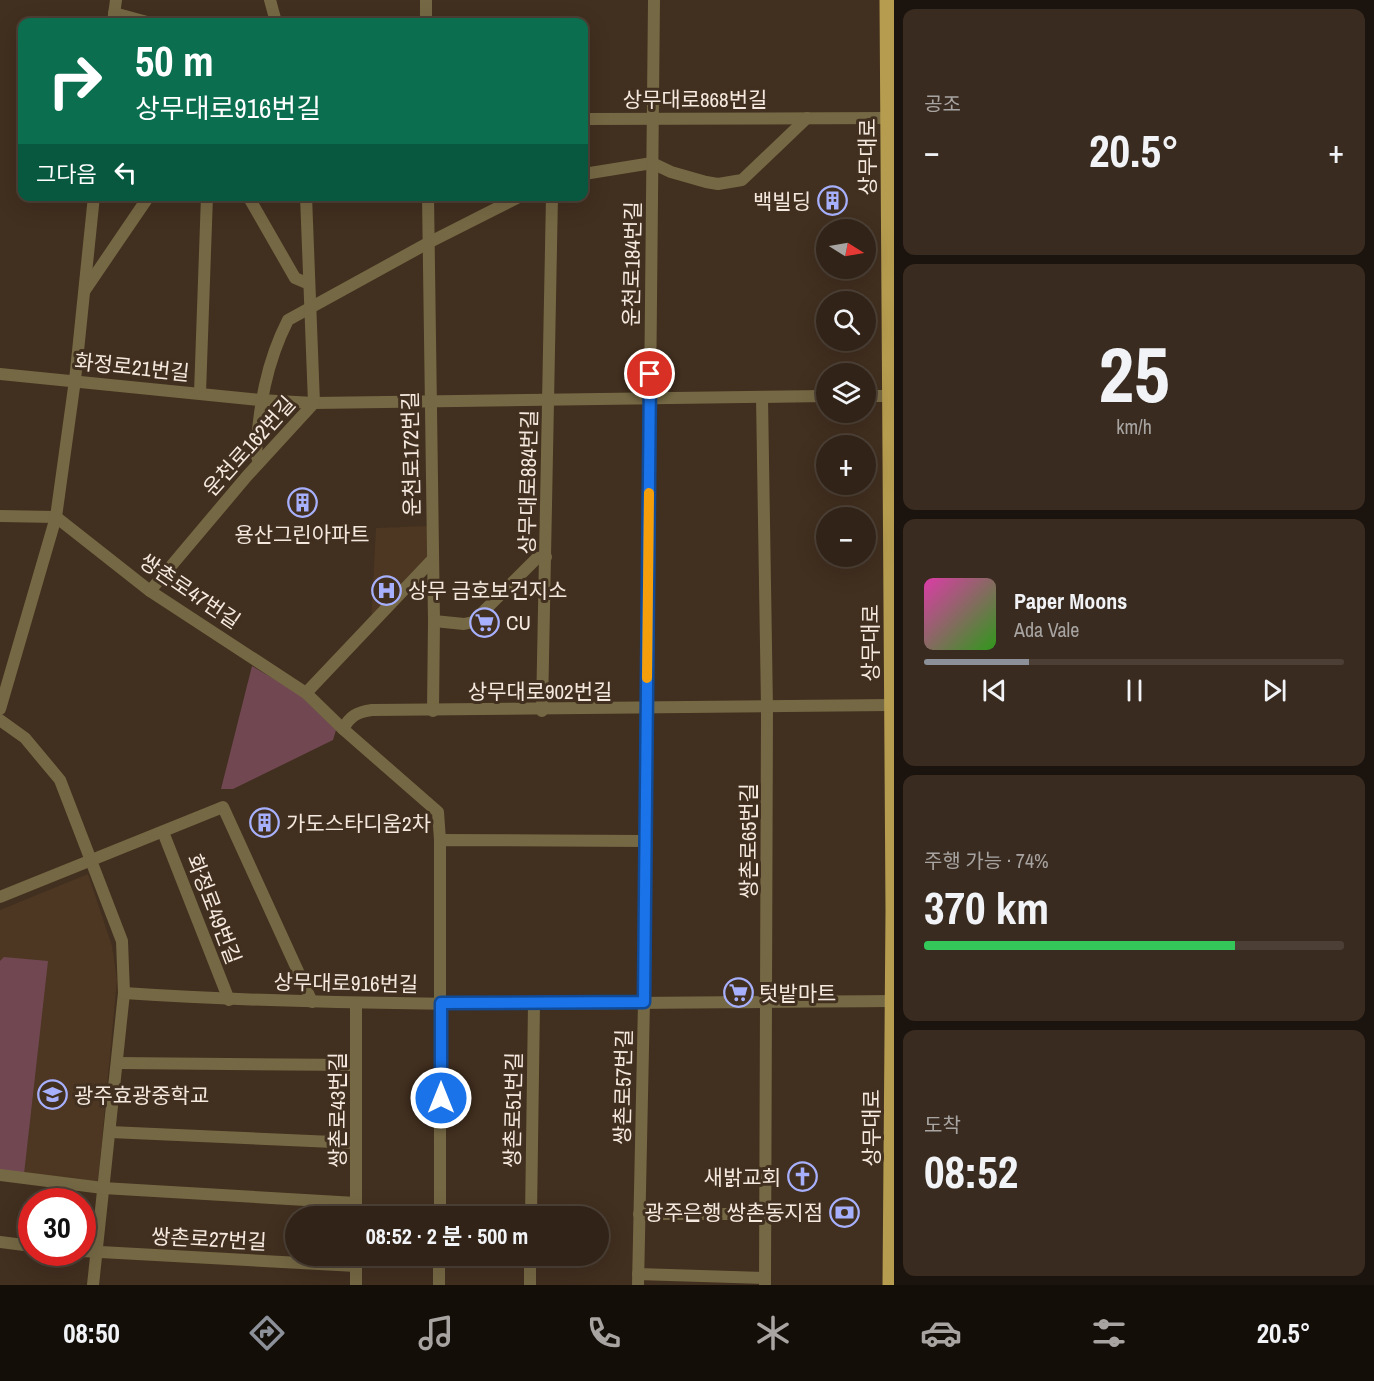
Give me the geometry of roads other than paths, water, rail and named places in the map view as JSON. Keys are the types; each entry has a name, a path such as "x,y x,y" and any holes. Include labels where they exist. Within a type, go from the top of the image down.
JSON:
{"main road":[{"name":"상무대로","path":"887,0 893,910 890,1285"}],"street":[{"path":"114,18 116,0"},
{"path":"270,0 275,18"},
{"path":"426,0 426,18"},
{"name":"운천로184번길","path":"647,709 654,0"},
{"path":"588,173 652,163 671,172 718,184 742,180 807,118"},
{"name":"상무대로868번길","path":"588,119 888,118"},
{"path":"0,709 56,518 75,380 93,201"},
{"path":"83,293 146,201"},
{"path":"200,393 207,201"},
{"path":"251,201 295,278 309,284"},
{"name":"운천로162번길","path":"150,591 259,462 314,403 306,201"},
{"name":"운천로172번길","path":"428,201 429,399 434,559 433,711"},
{"path":"259,462 256,454 260,400 278,340 288,321 310,306 511,201"},
{"path":"549,398 552,201"},
{"name":"화정로21번길","path":"0,374 260,400 314,403"},
{"name":"상무대로884번길","path":"314,403 429,399 816,396"},
{"path":"876,396 890,396"},
{"name":"쌍촌로65번길","path":"762,397 767,708 765,1281"},
{"name":"상무대로884번길","path":"542,711 549,398"},
{"path":"0,516 56,518"},
{"name":"쌍촌로47번길","path":"56,518 150,591 306,693 343,729 438,812 441,1003 440,1206"},
{"path":"434,621 464,624 473,622 537,558 546,557"},
{"path":"306,693 434,559"},
{"name":"상무대로902번길","path":"343,729 349,718 361,712 891,705"},
{"name":"쌍촌로57번길","path":"647,709 638,1279 765,1281"},
{"path":"0,720 25,738 60,780 122,941 124,993 96,1253"},
{"path":"0,897 223,807 312,1002"},
{"name":"화정로49번길","path":"163,832 229,1000"},
{"path":"440,840 646,841"},
{"name":"상무대로916번길","path":"124,993 229,1000 356,1004 892,1001"},
{"name":"쌍촌로43번길","path":"356,1004 356,1203"},
{"name":"쌍촌로51번길","path":"531,1206 534,1004"},
{"path":"117,1062 356,1065"},
{"path":"110,1132 356,1143"},
{"name":"쌍촌로27번길","path":"0,1175 104,1188 356,1203"},
{"path":"639,1214 766,1214"},
{"path":"0,1242 18,1244"},
{"name":"쌍촌로27번길","path":"96,1253 285,1259"},
{"path":"93,1285 95,1266"},
{"path":"356,1266 356,1285"},
{"path":"439,1266 439,1285"},
{"path":"530,1266 530,1285"}],"place":[{"name":"백빌딩","path":"832,201"},
{"name":"용산그린아파트","path":"302,503"},
{"name":"상무 금호보건지소","path":"387,590"},
{"name":"CU","path":"485,622"},
{"name":"가도스타디움2차","path":"265,823"},
{"name":"텃밭마트","path":"738,993"},
{"name":"광주효광중학교","path":"53,1095"},
{"name":"새밝교회","path":"802,1177"},
{"name":"광주은행 쌍촌동지점","path":"844,1212"}]}
